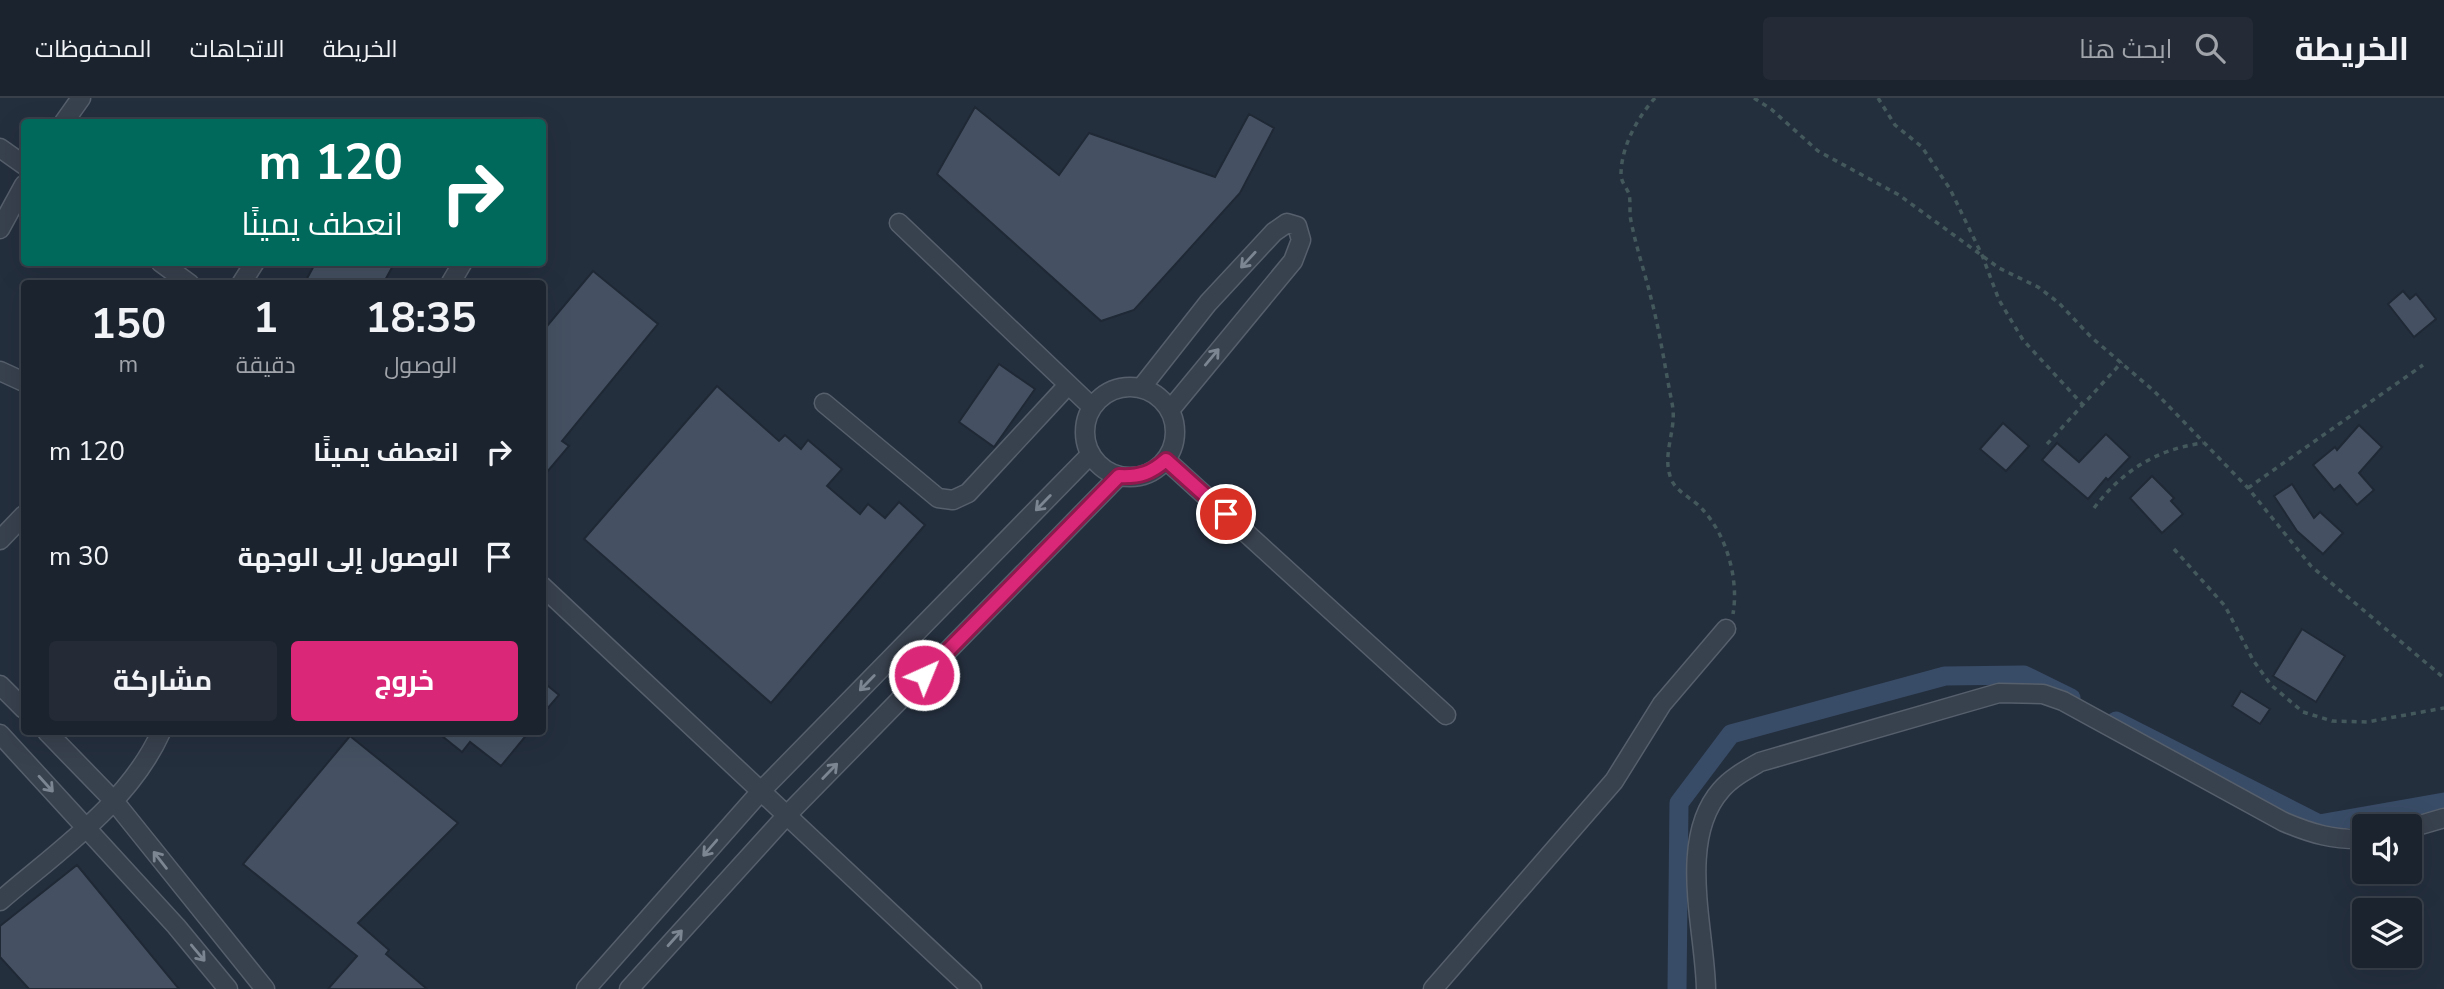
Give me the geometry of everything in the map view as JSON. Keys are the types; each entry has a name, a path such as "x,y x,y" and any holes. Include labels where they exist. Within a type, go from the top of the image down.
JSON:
{"street":[{"path":"66,119 81,98"},
{"path":"0,148 21,163"},
{"path":"0,229 21,190"},
{"path":"899,223 1092,407"},
{"path":"1141,388 1208,303 1274,232 1287,223 1297,226 1301,240 1293,261 1170,411"},
{"path":"165,266 185,280"},
{"path":"0,371 21,381"},
{"path":"824,403 938,498 953,500 968,493 1068,385"},
{"path":"1121,387 1141,388 1153,392 1170,411 1174,435 1166,460 1153,471 1137,477 1119,476 1098,464 1091,454 1086,439 1086,423 1092,407 1103,396 1121,387"},
{"path":"586,989 762,790 1091,454"},
{"path":"1166,460 1446,715"},
{"path":"629,989 787,815 1119,476"},
{"path":"0,540 21,518"},
{"path":"546,590 972,989"},
{"path":"1433,989 1614,780 1662,704 1726,629"},
{"path":"0,684 21,706"},
{"path":"1706,989 1706,962 1697,909 1697,857 1705,817 1719,791 1737,775 1760,762 1999,693 2043,694 2063,701 2284,822 2314,835 2352,839"},
{"path":"0,734 86,827 228,989"},
{"path":"50,735 114,802 265,989"},
{"path":"0,901 114,802 138,771 159,735"},
{"path":"2422,824 2444,818"}],"path":[{"path":"1655,98 1643,112 1627,146 1621,177 1629,194 1630,220 1652,302 1673,407 1674,431 1667,454 1669,471 1673,484 1712,521 1732,569 1736,598 1726,629"},
{"path":"1754,98 1771,109 1818,151 1899,195 1982,255 2059,303 2248,488 2311,566 2444,678"},
{"path":"1878,98 1895,125 1922,147 1937,168 1982,255 1999,300 2023,340 2083,405"},
{"path":"2047,444 2122,362"},
{"path":"2248,488 2423,365"},
{"path":"2094,509 2115,483 2141,463 2171,449 2203,443"},
{"path":"2174,549 2225,606 2266,679 2303,712 2332,721 2367,723 2444,708"}],"building":[{"path":"975,107 1059,175 1089,133 1215,177 1249,114 1274,128 1240,193 1134,310 1101,321 937,174"},
{"path":"314,266 393,266 385,280 306,280"},
{"path":"593,271 658,324 562,441 569,446 546,473 546,327"},
{"path":"2403,291 2410,299 2416,294 2436,319 2414,337 2388,304"},
{"path":"999,364 1035,389 994,447 959,422"},
{"path":"717,386 779,441 785,435 801,449 808,440 842,469 827,486 860,514 868,504 885,518 899,502 925,525 771,703 584,539"},
{"path":"2003,423 2029,446 2006,471 1980,449"},
{"path":"2359,425 2382,447 2359,473 2374,490 2357,505 2340,485 2334,490 2313,465 2335,447 2337,450"},
{"path":"2106,434 2130,457 2108,480 2106,478 2088,499 2042,460 2057,443 2079,462"},
{"path":"2152,476 2174,498 2171,501 2183,514 2162,533 2130,498"},
{"path":"2292,484 2314,518 2320,512 2343,533 2323,554 2297,531 2274,496"},
{"path":"2302,629 2345,656 2316,702 2273,676"},
{"path":"546,684 559,695 546,710"},
{"path":"2241,691 2270,709 2260,724 2232,706"},
{"path":"441,735 527,735 501,766 470,742 462,752"},
{"path":"350,736 458,823 358,923 389,950 386,954 427,989 328,989 357,956 243,864"},
{"path":"77,865 179,989 29,989 0,957 0,926"}],"waterway":[{"path":"1677,989 1679,803 1731,734 1945,676 2024,675 2071,698"},
{"path":"2116,721 2319,824 2444,802"}],"route":[{"path":"924,675 1119,476 1137,477 1153,471 1166,460 1226,514"}]}
